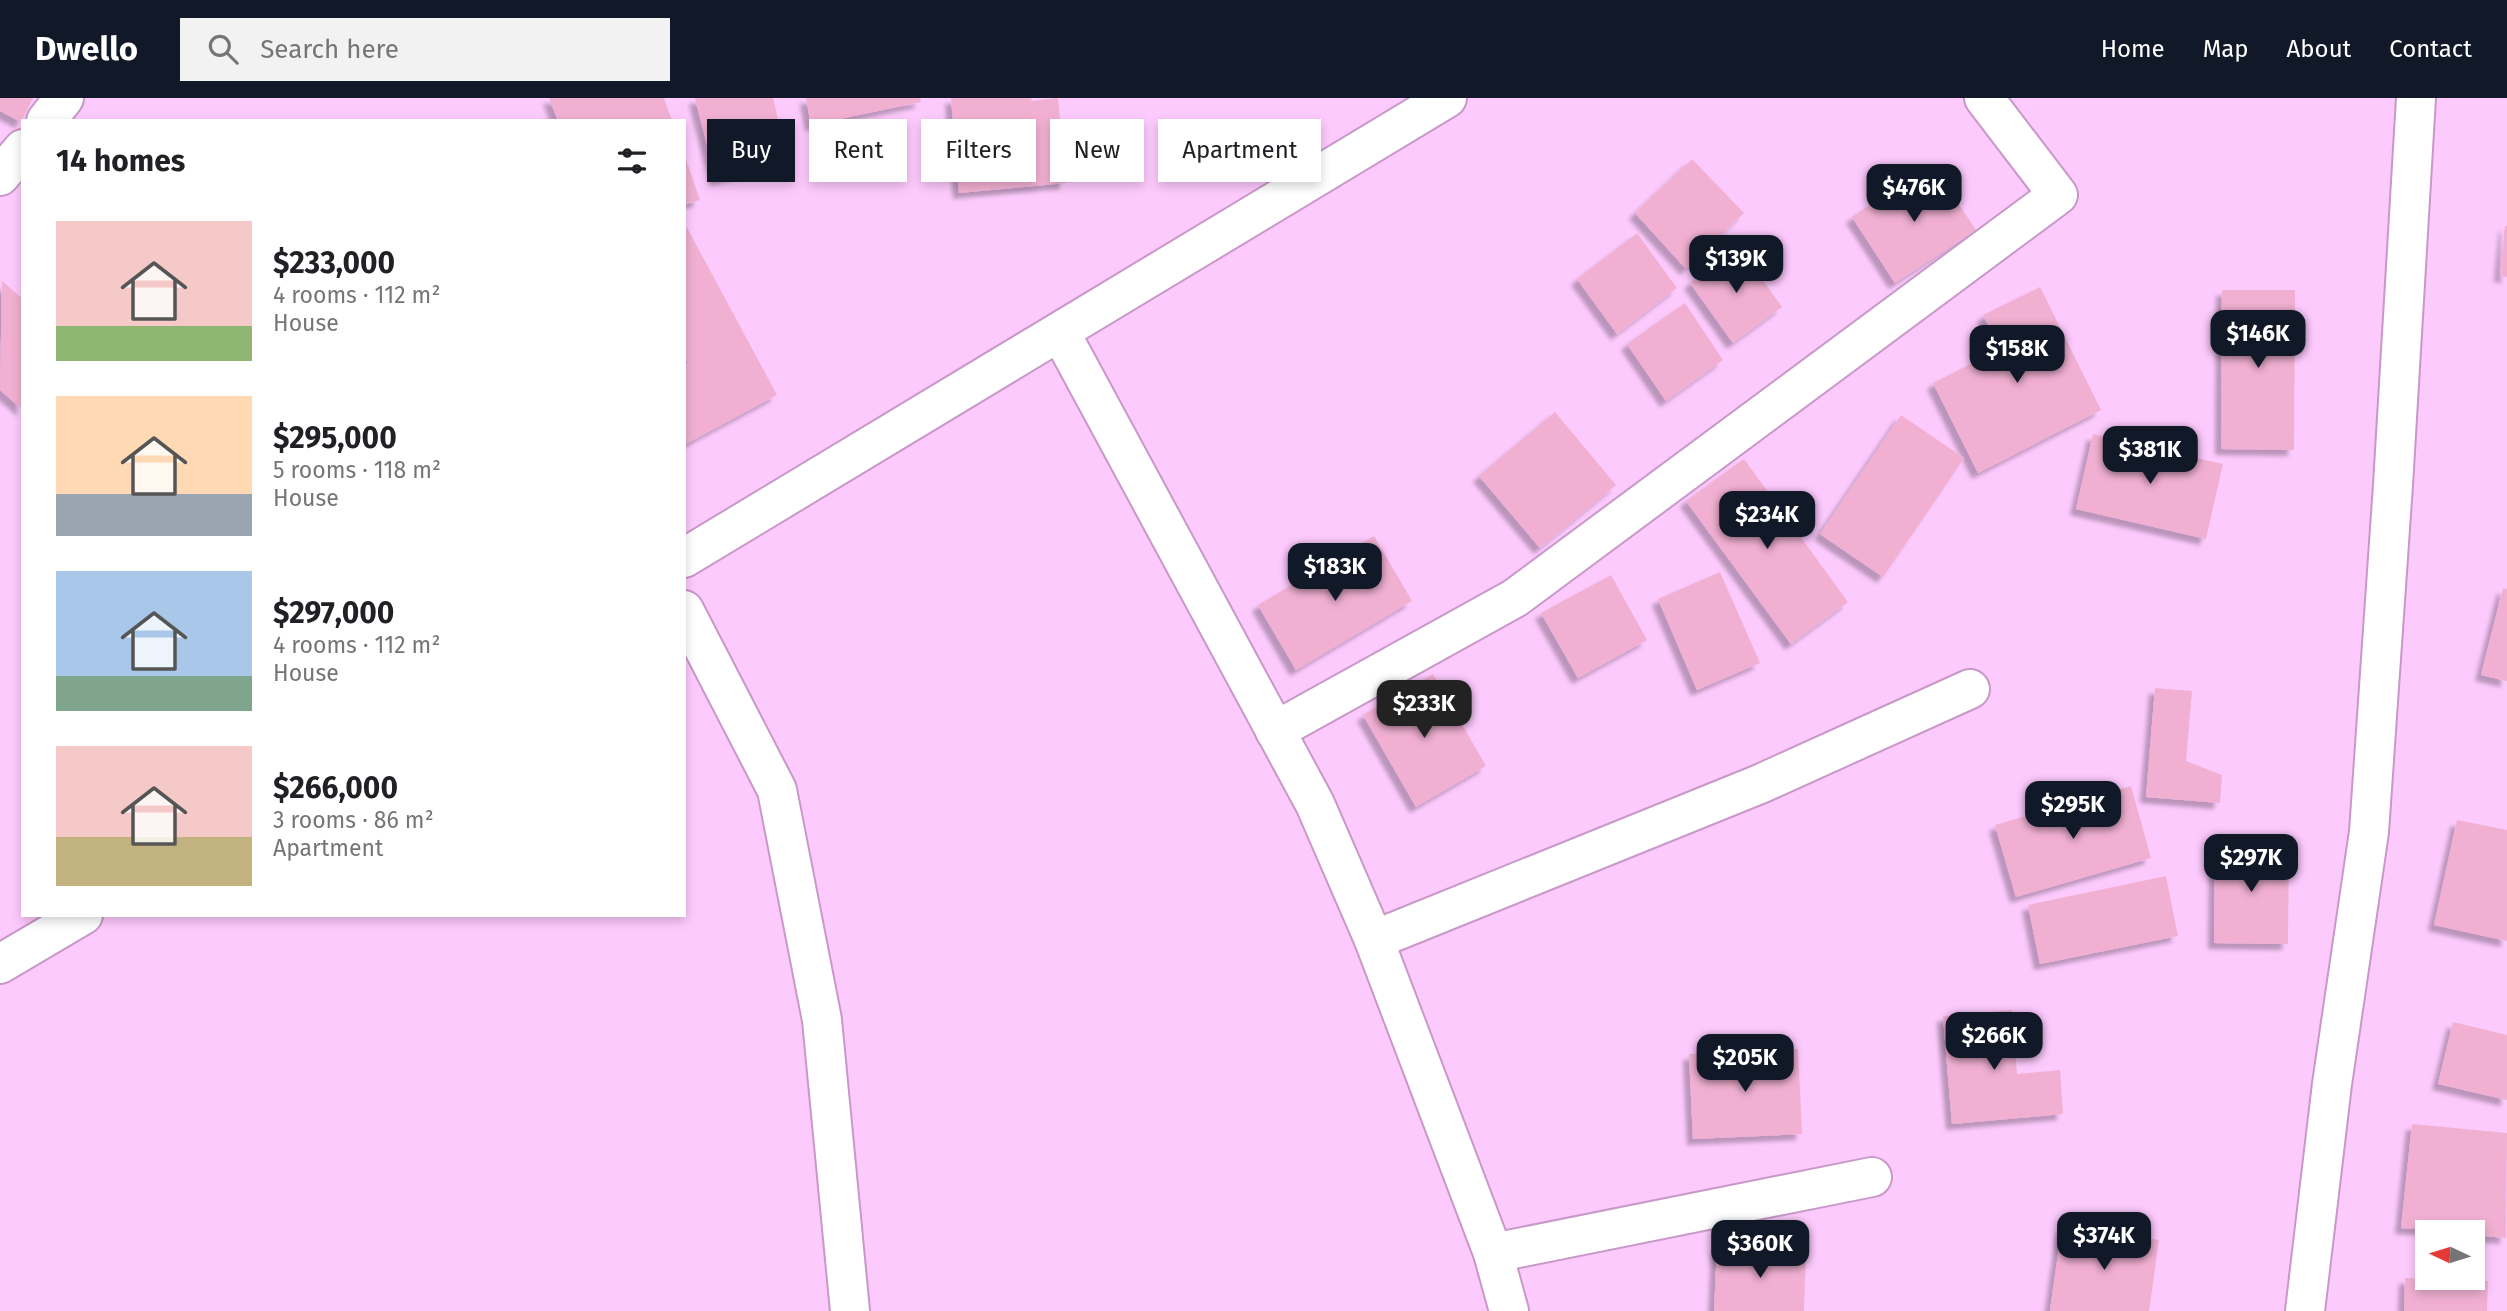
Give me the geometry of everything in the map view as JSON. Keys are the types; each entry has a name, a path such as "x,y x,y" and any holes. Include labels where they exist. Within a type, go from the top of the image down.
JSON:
{"street":[{"path":"48,119 64,98"},
{"path":"686,557 1447,98"},
{"path":"1275,731 1515,598 2058,195 1984,98"},
{"path":"2305,1311 2332,1084 2369,832 2416,98"},
{"path":"0,176 21,151"},
{"path":"1060,332 1315,804 1374,940 1493,1253 1509,1311"},
{"path":"686,614 777,790 822,1020 850,1311"},
{"path":"1374,940 1760,784 1970,689"},
{"path":"0,964 80,917"},
{"path":"1493,1253 1872,1177"}],"building":[{"path":"0,98 33,98 21,122 0,111"},
{"path":"549,98 664,98 671,119 557,119"},
{"path":"695,98 773,98 778,119 707,119 707,145"},
{"path":"806,98 920,98 921,102 840,119 810,119"},
{"path":"951,98 1031,98 1032,101 1058,98 1060,119 1050,119 1050,182 1066,183 959,193 958,182 1036,182 1036,119 953,119"},
{"path":"686,159 700,200 686,204"},
{"path":"1692,159 1744,213 1686,269 1635,213"},
{"path":"1932,164 1976,230 1895,283 1852,217"},
{"path":"686,226 777,395 686,444"},
{"path":"2507,226 2507,277 2500,276"},
{"path":"1637,233 1677,288 1617,334 1577,279"},
{"path":"1738,246 1782,307 1733,343 1690,283"},
{"path":"2,281 21,297 21,408 0,390"},
{"path":"2040,287 2101,410 1978,473 1933,383 2000,349 1983,315"},
{"path":"2222,290 2295,290 2294,450 2221,449"},
{"path":"1685,303 1723,360 1666,401 1627,344"},
{"path":"1555,412 1616,485 1540,548 1479,476"},
{"path":"1901,415 1964,458 1883,577 1820,534"},
{"path":"2093,434 2223,464 2206,539 2076,509"},
{"path":"1744,459 1848,602 1791,644 1686,501"},
{"path":"1374,536 1412,601 1296,670 1258,605"},
{"path":"1720,572 1760,663 1697,690 1658,599"},
{"path":"1611,575 1647,640 1578,678 1541,613"},
{"path":"2503,588 2507,589 2507,681 2481,675"},
{"path":"1433,674 1486,766 1416,807 1363,715"},
{"path":"2155,688 2192,691 2186,761 2222,775 2220,803 2146,797"},
{"path":"2131,786 2151,858 2016,897 1995,825"},
{"path":"2457,820 2507,830 2507,941 2434,925"},
{"path":"2215,844 2289,845 2288,944 2214,943"},
{"path":"2166,876 2178,936 2040,964 2028,905"},
{"path":"2012,1010 2017,1074 2060,1070 2063,1114 1952,1124 1943,1016"},
{"path":"2453,1022 2507,1035 2507,1100 2438,1084"},
{"path":"1798,1049 1802,1134 1693,1139 1689,1054"},
{"path":"2412,1124 2507,1133 2506,1238 2485,1236 2485,1220 2415,1220 2415,1229 2401,1228"},
{"path":"2062,1226 2159,1240 2149,1311 2050,1311"},
{"path":"1717,1247 1806,1251 1804,1311 1714,1311"},
{"path":"2405,1278 2415,1278 2415,1290 2485,1290 2485,1281 2488,1281 2487,1311 2404,1311"}]}
